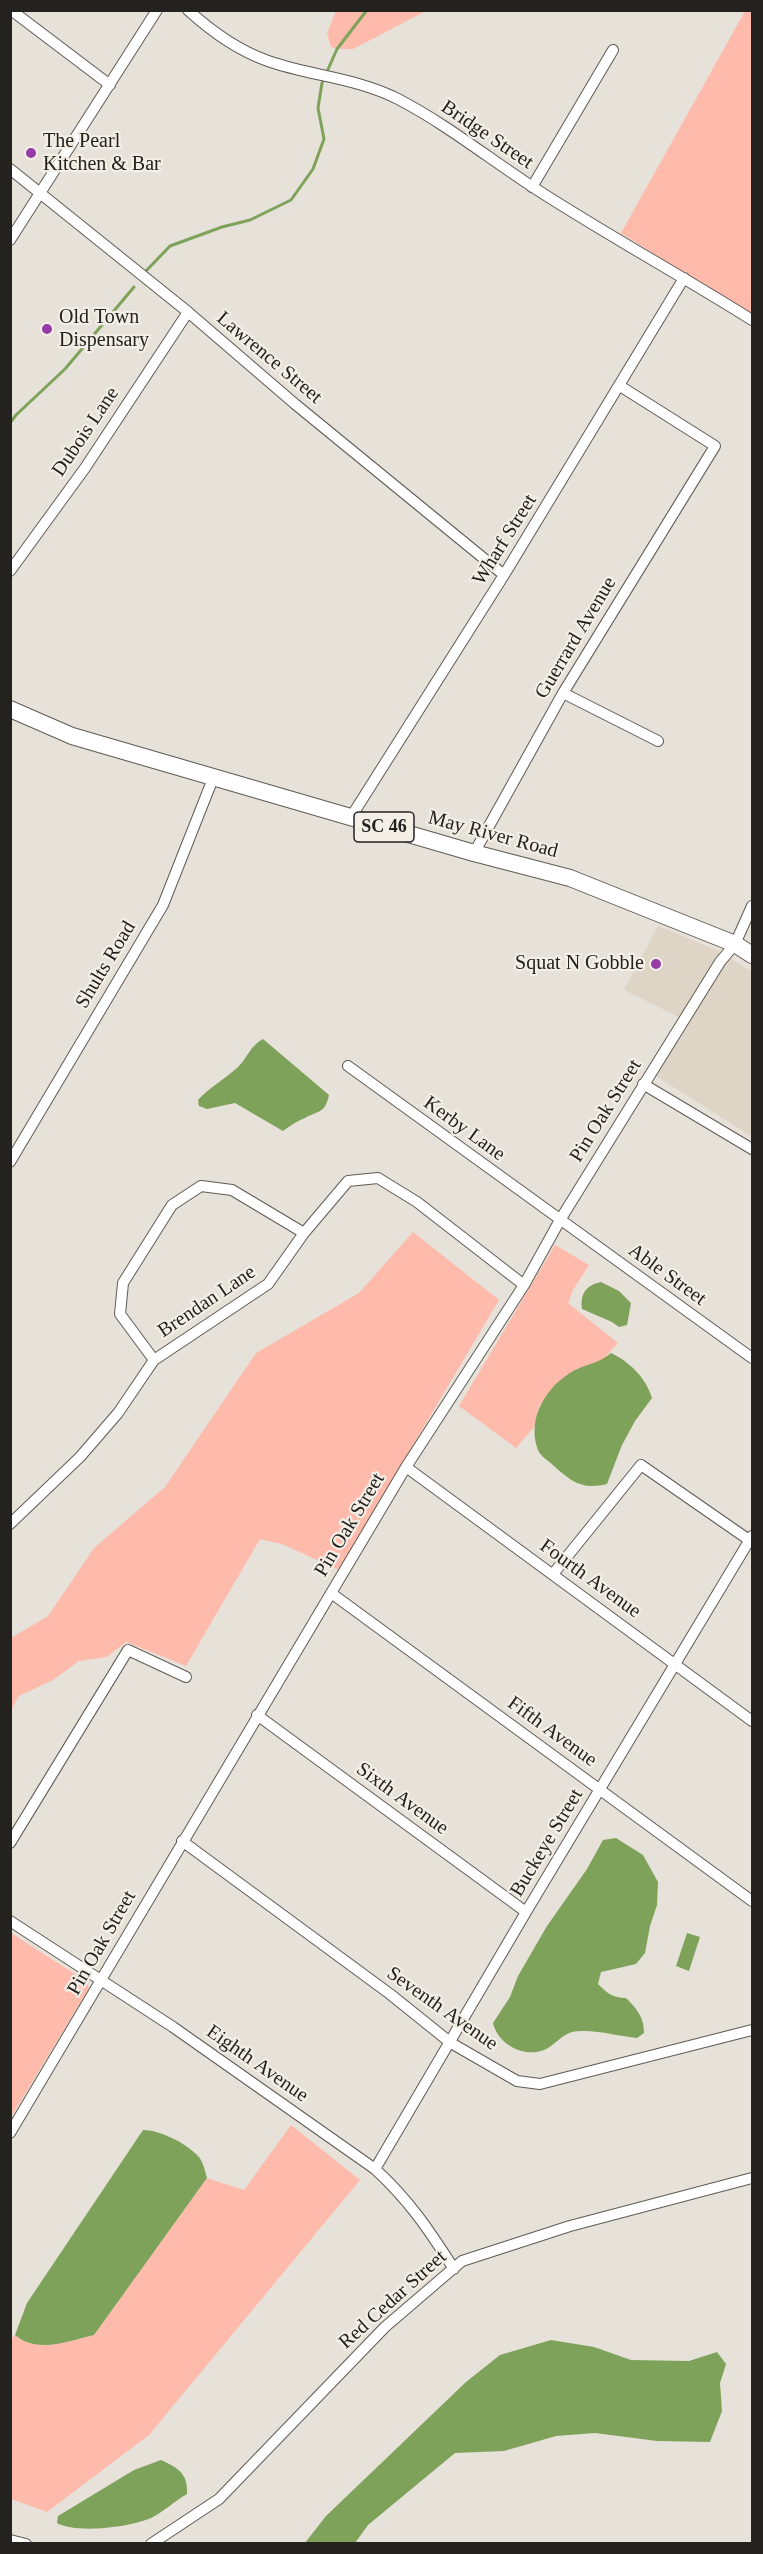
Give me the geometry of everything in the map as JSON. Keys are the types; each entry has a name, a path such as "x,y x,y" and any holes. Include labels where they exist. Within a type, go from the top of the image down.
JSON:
{"main road":[{"name":"May River Road","path":"10,710 72,735 474,853 570,878 735,944 753,954"}],"street":[{"path":"11,10 110,85"},
{"path":"10,240 157,10"},
{"name":"Bridge Street","path":"188,10 233,45 270,62 346,80 402,101 465,140 532,187 753,320"},
{"path":"532,187 614,50"},
{"name":"Lawrence Street","path":"10,169 188,312 295,404 504,575"},
{"name":"Wharf Street","path":"351,817 504,575 684,278"},
{"name":"Dubois Lane","path":"10,571 85,468 188,312"},
{"name":"Guerrard Avenue","path":"474,853 562,693 715,446 620,386"},
{"path":"562,693 658,741"},
{"name":"Shults Road","path":"10,1162 162,904 214,776"},
{"name":"Pin Oak Street","path":"10,2133 102,1982 182,1841 406,1467 524,1285 560,1220 643,1084 720,962 735,944 753,906"},
{"name":"Kerby Lane","path":"348,1066 560,1220"},
{"path":"643,1084 753,1149"},
{"name":"Brendan Lane","path":"10,1524 80,1456 118,1413 154,1360 268,1284 304,1233 348,1181 378,1178 417,1202 524,1285"},
{"path":"154,1360 120,1314 123,1283 172,1205 201,1186 232,1190 304,1233"},
{"name":"Able Street","path":"560,1220 753,1359"},
{"path":"553,1574 641,1464 752,1540"},
{"name":"Fourth Avenue","path":"406,1467 753,1720"},
{"name":"Buckeye Street","path":"375,2169 675,1663 752,1540"},
{"name":"Fifth Avenue","path":"331,1593 753,1901"},
{"path":"10,1843 128,1650 186,1677"},
{"name":"Sixth Avenue","path":"257,1715 526,1912"},
{"name":"Seventh Avenue","path":"182,1841 390,1994 451,2043 517,2081 540,2084 753,2030"},
{"name":"Eighth Avenue","path":"10,1921 173,2027 375,2169 420,2215 454,2269"},
{"name":"Red Cedar Street","path":"151,2544 219,2499 385,2327 462,2261 570,2226 753,2178"},
{"path":"10,2540 26,2544"}],"shaded area":[{"path":"336,10 426,11 353,49 337,49 331,47 327,33"},
{"path":"745,11 752,11 752,316 621,233"},
{"path":"658,926 719,951 752,972 752,1137 656,1076 689,1022 624,990"},
{"path":"263,1039 329,1095 326,1105 321,1110 283,1131 235,1103 207,1109 199,1106 198,1100 238,1067 255,1045"},
{"path":"413,1232 499,1300 339,1570 282,1544 260,1539 186,1666 126,1642 107,1657 79,1661 53,1680 19,1696 11,1710 11,1638 48,1616 94,1548 165,1487 256,1353 359,1293"},
{"path":"555,1245 589,1265 573,1290 568,1303 618,1343 600,1363 576,1369 539,1406 534,1427 516,1448 459,1406"},
{"path":"601,1282 619,1291 631,1303 627,1325 619,1327 582,1309 585,1291 591,1285"},
{"path":"611,1353 636,1371 646,1384 652,1398 635,1421 622,1445 607,1484 584,1485 566,1476 539,1452 535,1438 537,1415 548,1393 565,1376"},
{"path":"616,1838 643,1855 658,1882 657,1905 645,1953 636,1964 601,1972 598,1984 611,1994 626,1998 630,2002 641,2018 644,2033 637,2038 596,2032 572,2032 544,2050 520,2051 500,2037 493,2023 510,1997 518,1976 547,1926 587,1869 603,1840"},
{"path":"11,1933 86,1981 89,1988 11,2117"},
{"path":"687,1933 700,1937 689,1971 676,1966"},
{"path":"291,2125 360,2180 149,2435 47,2512 11,2499 11,2339 15,2335 24,2341 43,2345 64,2343 94,2335 207,2178 244,2190"},
{"path":"143,2130 165,2135 187,2146 200,2158 207,2178 94,2335 64,2343 43,2345 24,2341 15,2335 27,2303"},
{"path":"551,2340 594,2347 631,2360 689,2361 717,2352 726,2364 720,2383 722,2411 710,2442 657,2441 595,2433 556,2436 504,2451 455,2453 368,2525 355,2543 305,2543 326,2516 466,2382 500,2355"},
{"path":"161,2460 181,2472 186,2481 187,2494 156,2516 131,2524 90,2529 57,2523 58,2516 134,2470"}],"waterway":[{"path":"145,272 170,246 222,227 250,220 291,200 313,169 324,139 318,108 322,83 337,49 367,10"},
{"path":"10,423 65,369 134,287"}],"place":[{"name":"The Pearl Kitchen & Bar","path":"31,153"},
{"name":"Old Town Dispensary","path":"47,329"},
{"name":"Squat N Gobble","path":"656,964"}]}
